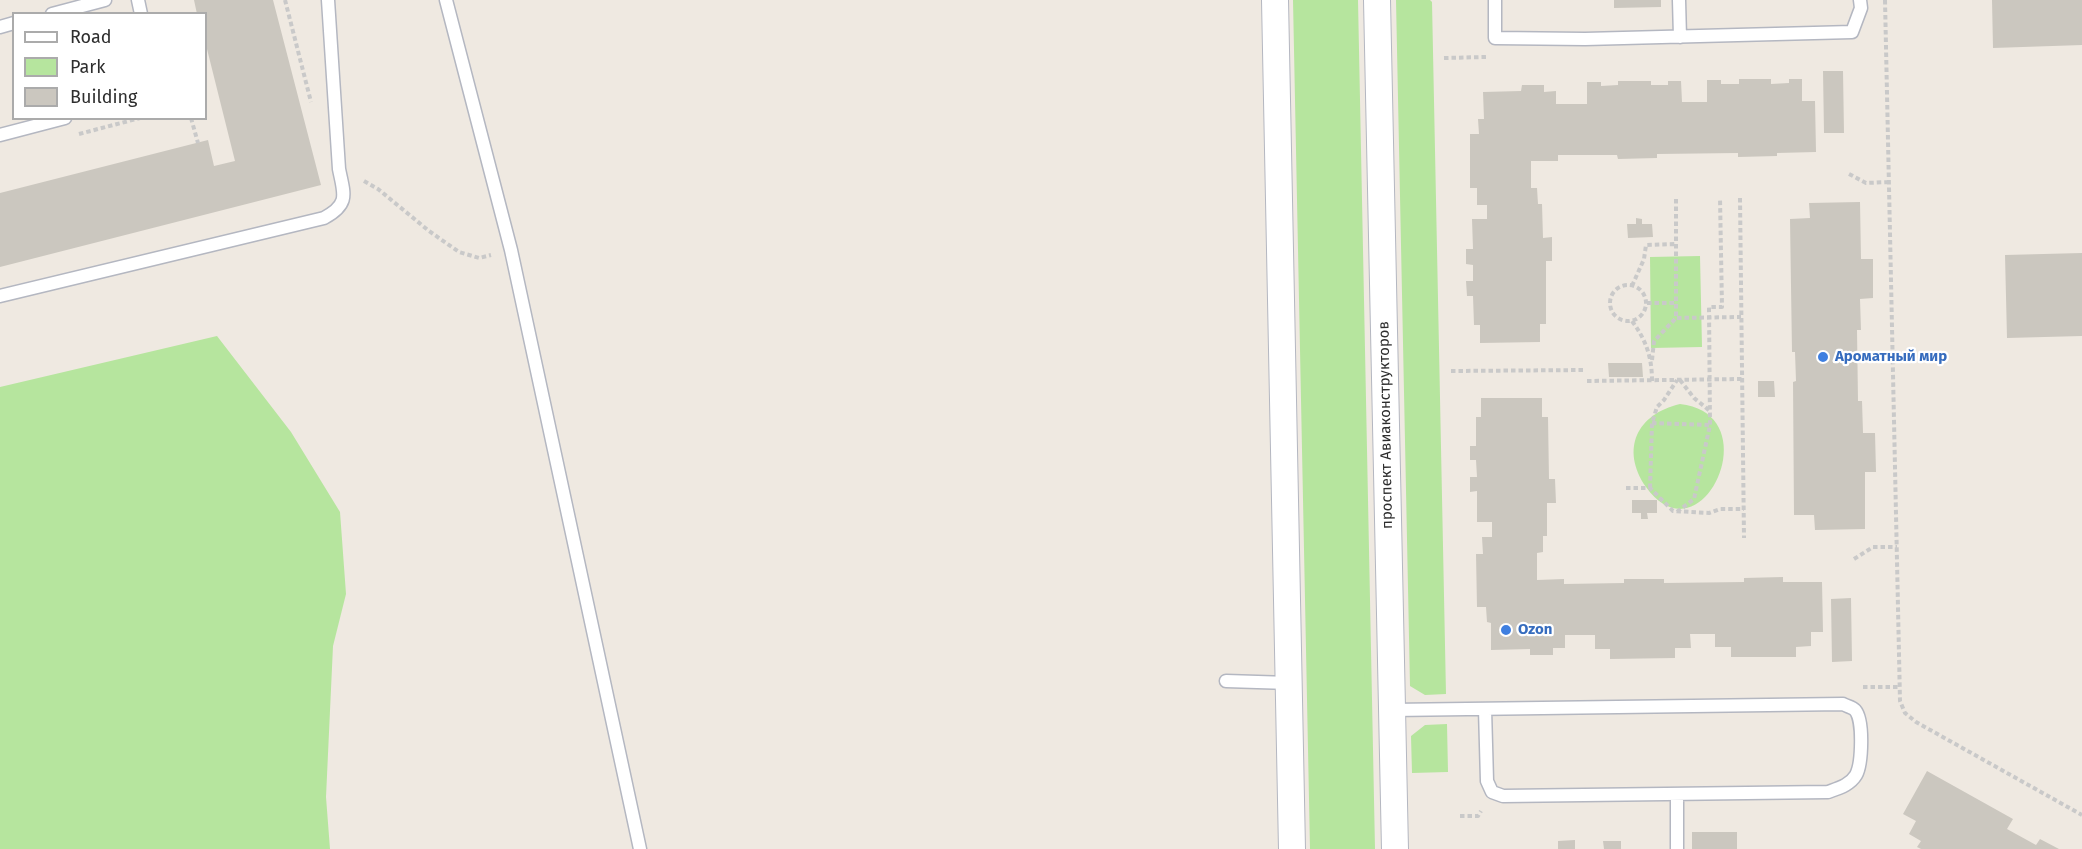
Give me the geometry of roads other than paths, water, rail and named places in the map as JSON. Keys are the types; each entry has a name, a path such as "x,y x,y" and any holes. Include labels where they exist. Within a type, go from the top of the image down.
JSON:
{"street":[{"path":"1275,0 1292,849"},
{"name":"проспект Авиаконструкторов","path":"1377,0 1395,849"}],"lane":[{"path":"60,12 105,0"},
{"path":"0,296 324,218 338,210 344,195 339,169 328,0"},
{"path":"446,0 511,250 640,849"},
{"path":"1495,0 1495,38 1586,39 1852,32 1861,8 1860,0"},
{"path":"1679,0 1680,37"},
{"path":"0,135 57,120"},
{"path":"1226,681 1289,683"},
{"path":"1392,710 1842,704 1855,710 1860,721 1861,758 1856,775 1844,786 1828,792 1503,796 1492,792 1486,781 1485,709"},
{"path":"1677,794 1677,849"}],"place":[{"name":"Ароматный мир","path":"1823,357"},
{"name":"Ozon","path":"1506,630"}]}
